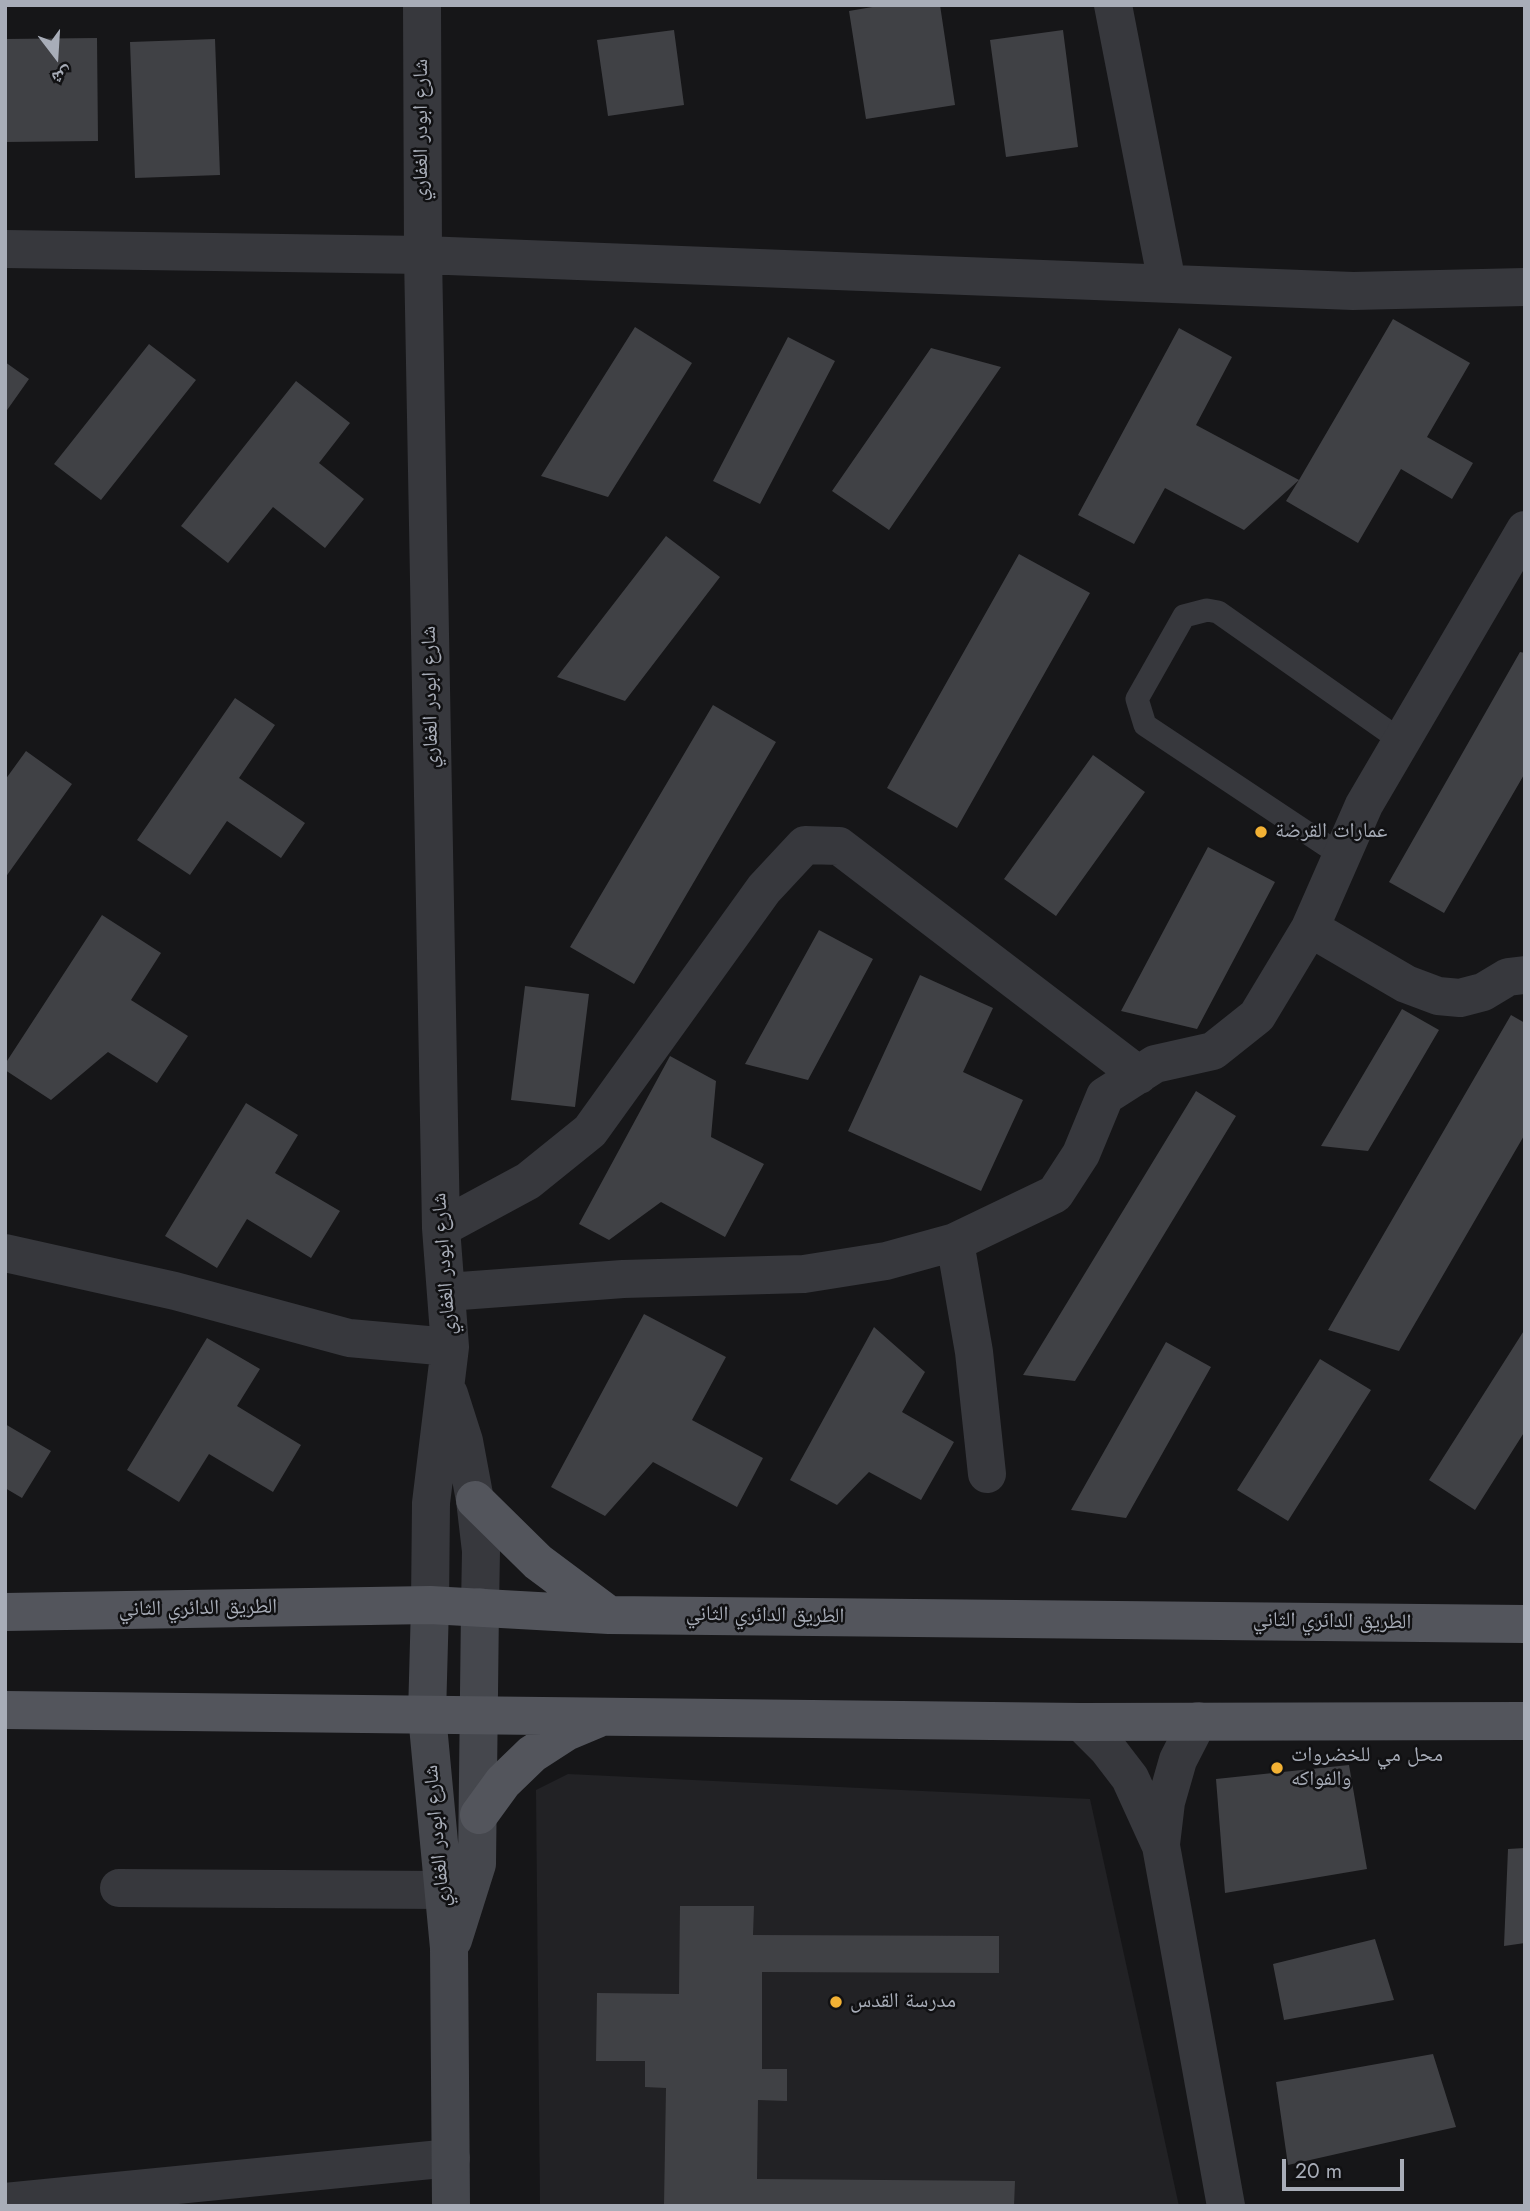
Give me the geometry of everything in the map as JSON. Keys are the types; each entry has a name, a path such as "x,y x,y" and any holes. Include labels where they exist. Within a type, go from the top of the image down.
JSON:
{"main road":[{"path":"475,1500 538,1562 609,1615"},
{"name":"الطريق الدائري الثاني","path":"5,1612 430,1605 609,1615 1525,1624"},
{"path":"5,1710 1081,1722 1525,1721"},
{"path":"479,1815 503,1782 532,1754 566,1731 603,1716"}],"street":[{"name":"شارع ابودر الغفاري","path":"422,5 423,255 441,1228 450,1347 431,1503 427,1715 449,1948 451,2206"},
{"path":"1114,5 1167,283"},
{"path":"5,249 423,255 1353,291 1525,288"},
{"path":"447,1292 623,1279 804,1274 886,1261 956,1242 1055,1194 1081,1154 1105,1096 1155,1064 1213,1051 1257,1016 1310,928 1364,805 1525,530"},
{"path":"441,1228 528,1181 590,1132 764,889 805,845 839,846 1139,1075"},
{"path":"1310,928 1406,984 1438,996 1460,998 1483,992 1507,977 1525,975"},
{"path":"956,1242 974,1352 987,1474"},
{"path":"5,1253 175,1292 349,1338 450,1347"},
{"name":"شارع ابودر الغفاري","path":"447,1389 464,1441 481,1551 477,1864 467,1903 449,1948"},
{"path":"1161,1846 1169,1792 1178,1760 1198,1721"},
{"path":"1081,1722 1107,1748 1130,1778 1161,1846 1226,2206"},
{"path":"119,1888 442,1890"},
{"path":"5,2202 451,2158"}],"lane":[{"path":"1342,856 1145,725 1137,699 1184,616 1207,610 1218,612 1400,740"}],"shaded area":[{"name":"مدرسة القدس","path":"568,1774 1090,1799 1179,2206 540,2206 536,1790"}],"building":[{"path":"884,5 940,5 955,105 866,119 849,11"},
{"path":"674,30 684,105 608,116 597,40"},
{"path":"1063,30 1078,147 1006,157 990,40"},
{"path":"97,38 98,141 5,142 5,39"},
{"path":"215,39 220,175 135,178 130,42"},
{"path":"1393,319 1470,363 1427,437 1473,463 1452,499 1401,469 1358,543 1286,501"},
{"path":"635,327 692,363 608,497 541,476"},
{"path":"1179,328 1232,357 1196,425 1299,480 1244,530 1165,488 1134,544 1078,515"},
{"path":"788,337 835,361 760,504 713,481"},
{"path":"149,344 196,380 101,500 54,464"},
{"path":"931,348 1001,367 889,530 832,491"},
{"path":"5,362 29,379 5,413"},
{"path":"296,381 350,423 319,463 364,499 325,548 273,507 228,563 181,526"},
{"path":"666,536 720,577 625,701 557,677"},
{"path":"1019,554 1090,593 957,828 887,788"},
{"path":"1520,652 1525,653 1525,773 1444,913 1389,882"},
{"path":"235,698 275,725 239,778 305,823 281,858 227,821 190,875 137,840"},
{"path":"713,705 776,742 634,984 570,947"},
{"path":"26,751 72,784 5,878 5,780"},
{"path":"1093,755 1145,792 1056,916 1004,879"},
{"path":"1208,847 1275,882 1197,1029 1121,1011"},
{"path":"102,915 161,953 131,1000 188,1036 157,1083 108,1052 51,1100 5,1070 5,1064"},
{"path":"819,930 873,959 808,1080 745,1064"},
{"path":"920,975 993,1008 963,1072 1023,1100 981,1191 848,1131"},
{"path":"525,986 589,994 575,1107 511,1100"},
{"path":"1402,1009 1439,1030 1368,1151 1321,1146"},
{"path":"1511,1015 1525,1023 1525,1134 1399,1351 1328,1330"},
{"path":"670,1056 716,1081 711,1137 764,1164 725,1237 661,1202 609,1240 579,1224"},
{"path":"1196,1091 1236,1116 1075,1381 1023,1375"},
{"path":"246,1103 298,1135 275,1173 340,1211 311,1258 247,1219 217,1268 165,1236"},
{"path":"644,1314 726,1357 692,1420 763,1458 737,1507 653,1462 605,1516 551,1487"},
{"path":"874,1327 925,1372 902,1412 954,1442 921,1500 869,1472 837,1505 790,1480"},
{"path":"1525,1329 1525,1431 1475,1510 1429,1480"},
{"path":"207,1338 260,1369 237,1406 301,1445 273,1492 209,1454 179,1502 127,1470"},
{"path":"1166,1342 1211,1367 1126,1518 1071,1510"},
{"path":"1320,1359 1371,1390 1288,1521 1237,1490"},
{"path":"5,1424 51,1451 22,1498 5,1488"},
{"path":"1349,1765 1367,1869 1225,1893 1216,1779"},
{"path":"1525,1848 1525,1943 1504,1946 1508,1849"},
{"path":"680,1906 754,1906 753,1935 999,1936 999,1973 762,1972 762,2069 787,2069 787,2101 758,2100 757,2179 1015,2181 1014,2206 664,2206 666,2088 645,2087 645,2061 596,2061 597,1993 679,1994"},
{"path":"1375,1939 1394,2000 1284,2020 1273,1964"},
{"path":"1433,2054 1456,2127 1288,2165 1276,2082"}],"place":[{"name":"عمارات القرضة","path":"1261,832"},
{"name":"محل مي للخضروات والفواكه","path":"1277,1768"},
{"name":"مدرسة القدس","path":"836,2002"}]}
